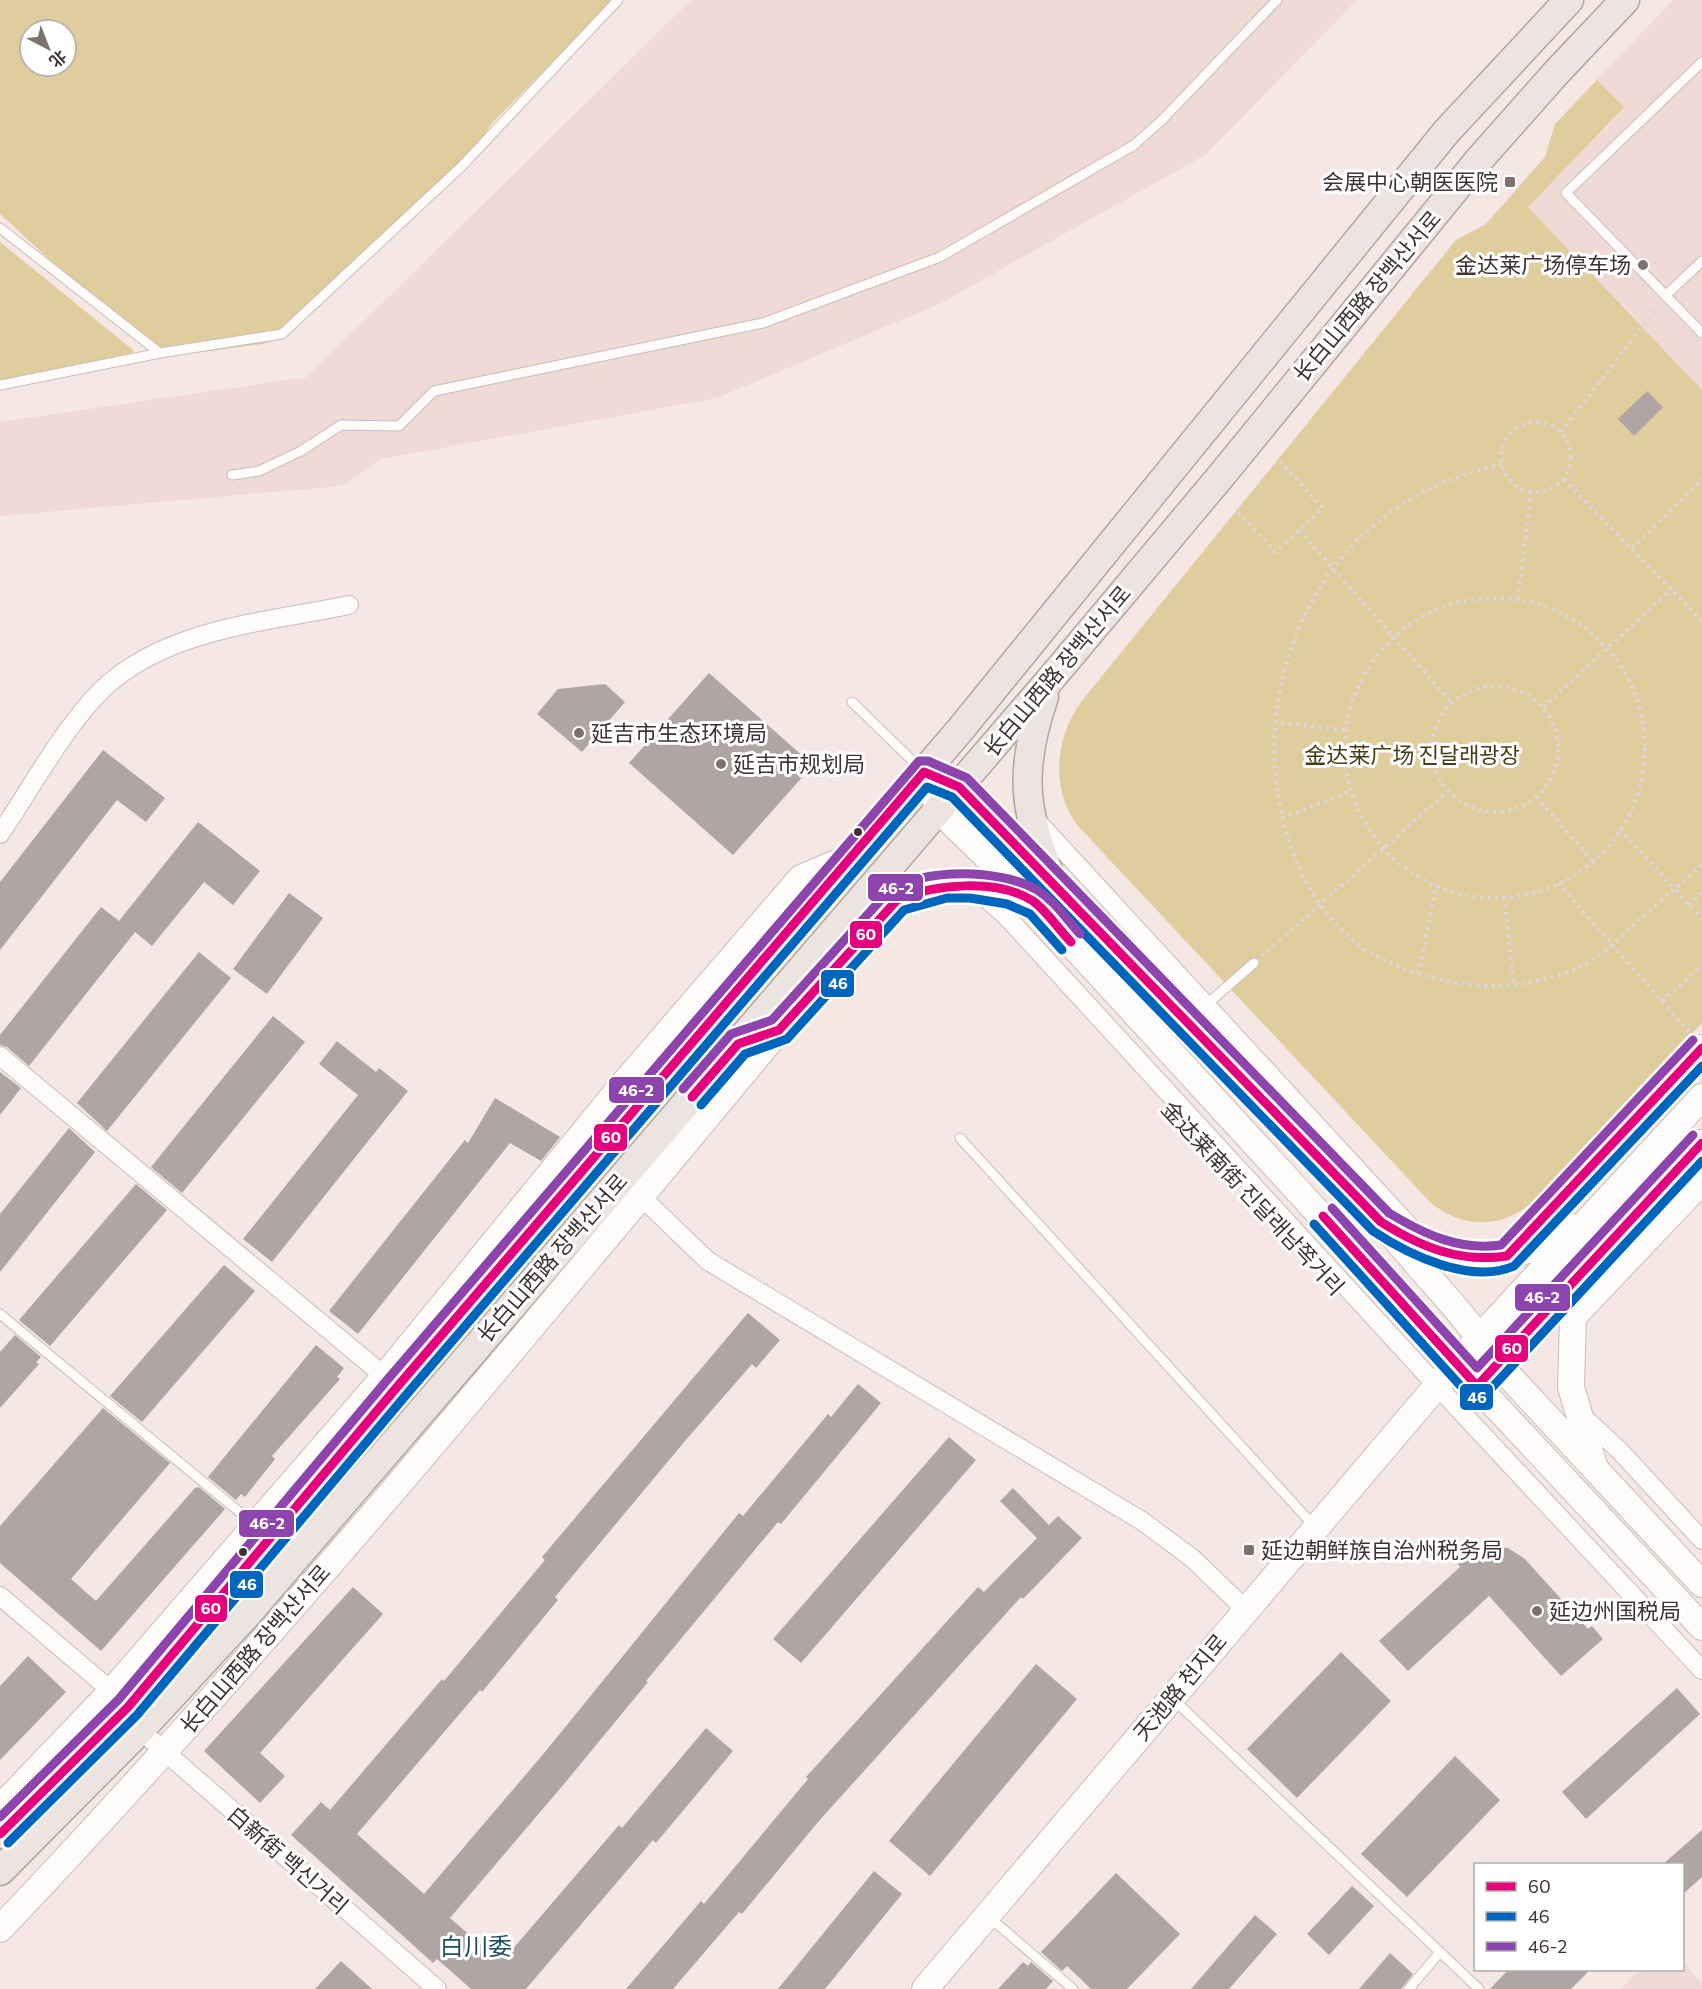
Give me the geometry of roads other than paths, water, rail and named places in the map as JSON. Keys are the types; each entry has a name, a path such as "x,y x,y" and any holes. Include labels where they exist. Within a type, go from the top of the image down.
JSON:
{"main road":[{"name":"长白山西路 장백산서로","path":"0,1834 127,1709 255,1526 391,1381 851,857 1020,656 1447,130 1569,0"},
{"name":"长白山西路 장백산서로","path":"0,1929 164,1753 344,1547 631,1187 738,1044 940,811 1221,477 1478,160 1549,80 1625,0"},
{"path":"1020,656 1050,681 1033,728 1026,786 1037,845 1052,880"},
{"path":"924,772 959,787 1052,880 1243,1082 1277,1112 1381,1222 1482,1338 1497,1363 1702,1584"},
{"name":"金达莱南街 진달래남쪽거리","path":"924,772 940,811 1033,902 1458,1362 1477,1386 1702,1627"},
{"path":"738,1044 779,1030 897,900 919,890 944,885 971,885 1015,894 1033,902"},
{"name":"长白山西路 장백산서로","path":"0,1808 249,1612 631,1187 779,1030"},
{"path":"1507,1256 1698,1042"},
{"name":"天池路 천지로","path":"925,1989 1458,1362 1702,1097"},
{"path":"1438,1387 1477,1386 1702,1143"},
{"path":"1571,1319 1702,1180"},
{"path":"1381,1222 1421,1247 1451,1256 1483,1259 1507,1256 1557,1239 1599,1211"},
{"path":"1574,1283 1570,1387 1598,1474"},
{"name":"长白山西路 장백산서로","path":"0,1871 391,1381"}],"street":[{"path":"0,834 68,731 93,698 136,664 175,642 349,605"},
{"path":"1030,814 1430,1248"},
{"name":"金达莱南街 진달래남쪽거리","path":"971,885 1006,916 1438,1387 1702,1670"},
{"path":"0,1056 391,1381"},
{"path":"631,1187 708,1261 1142,1521 1192,1558 1246,1610"},
{"path":"1576,1410 1620,1451 1702,1540"},
{"name":"白新街 백신거리","path":"0,1596 127,1709 164,1753 437,1989"}],"lane":[{"path":"0,385 160,353 282,334 294,326 462,166 618,0"},
{"path":"232,475 259,471 301,451 341,425 399,426 434,391 763,323 940,256 1134,145 1162,120 1277,0"},
{"path":"1702,62 1566,193 1702,333"},
{"path":"0,228 160,353"},
{"path":"1665,296 1702,261"},
{"path":"852,702 924,772"},
{"path":"1206,1005 1254,963"},
{"path":"960,1138 1316,1528"},
{"path":"0,1314 255,1526"},
{"path":"1172,1698 1479,1989"},
{"path":"987,1915 1073,1989"},
{"path":"1408,1989 1440,1952"}],"place":[{"name":"会展中心朝医医院","path":"1510,182"},
{"name":"金达莱广场停车场","path":"1643,265"},
{"name":"延吉市生态环境局","path":"579,733"},
{"name":"延吉市规划局","path":"721,764"},
{"name":"延边朝鲜族自治州税务局","path":"1249,1550"},
{"name":"延边州国税局","path":"1537,1611"}],"district":[{"name":"白川委","path":"476,1947"}],"park label":[{"name":"金达莱广场 진달래광장","path":"1412,755"}]}
